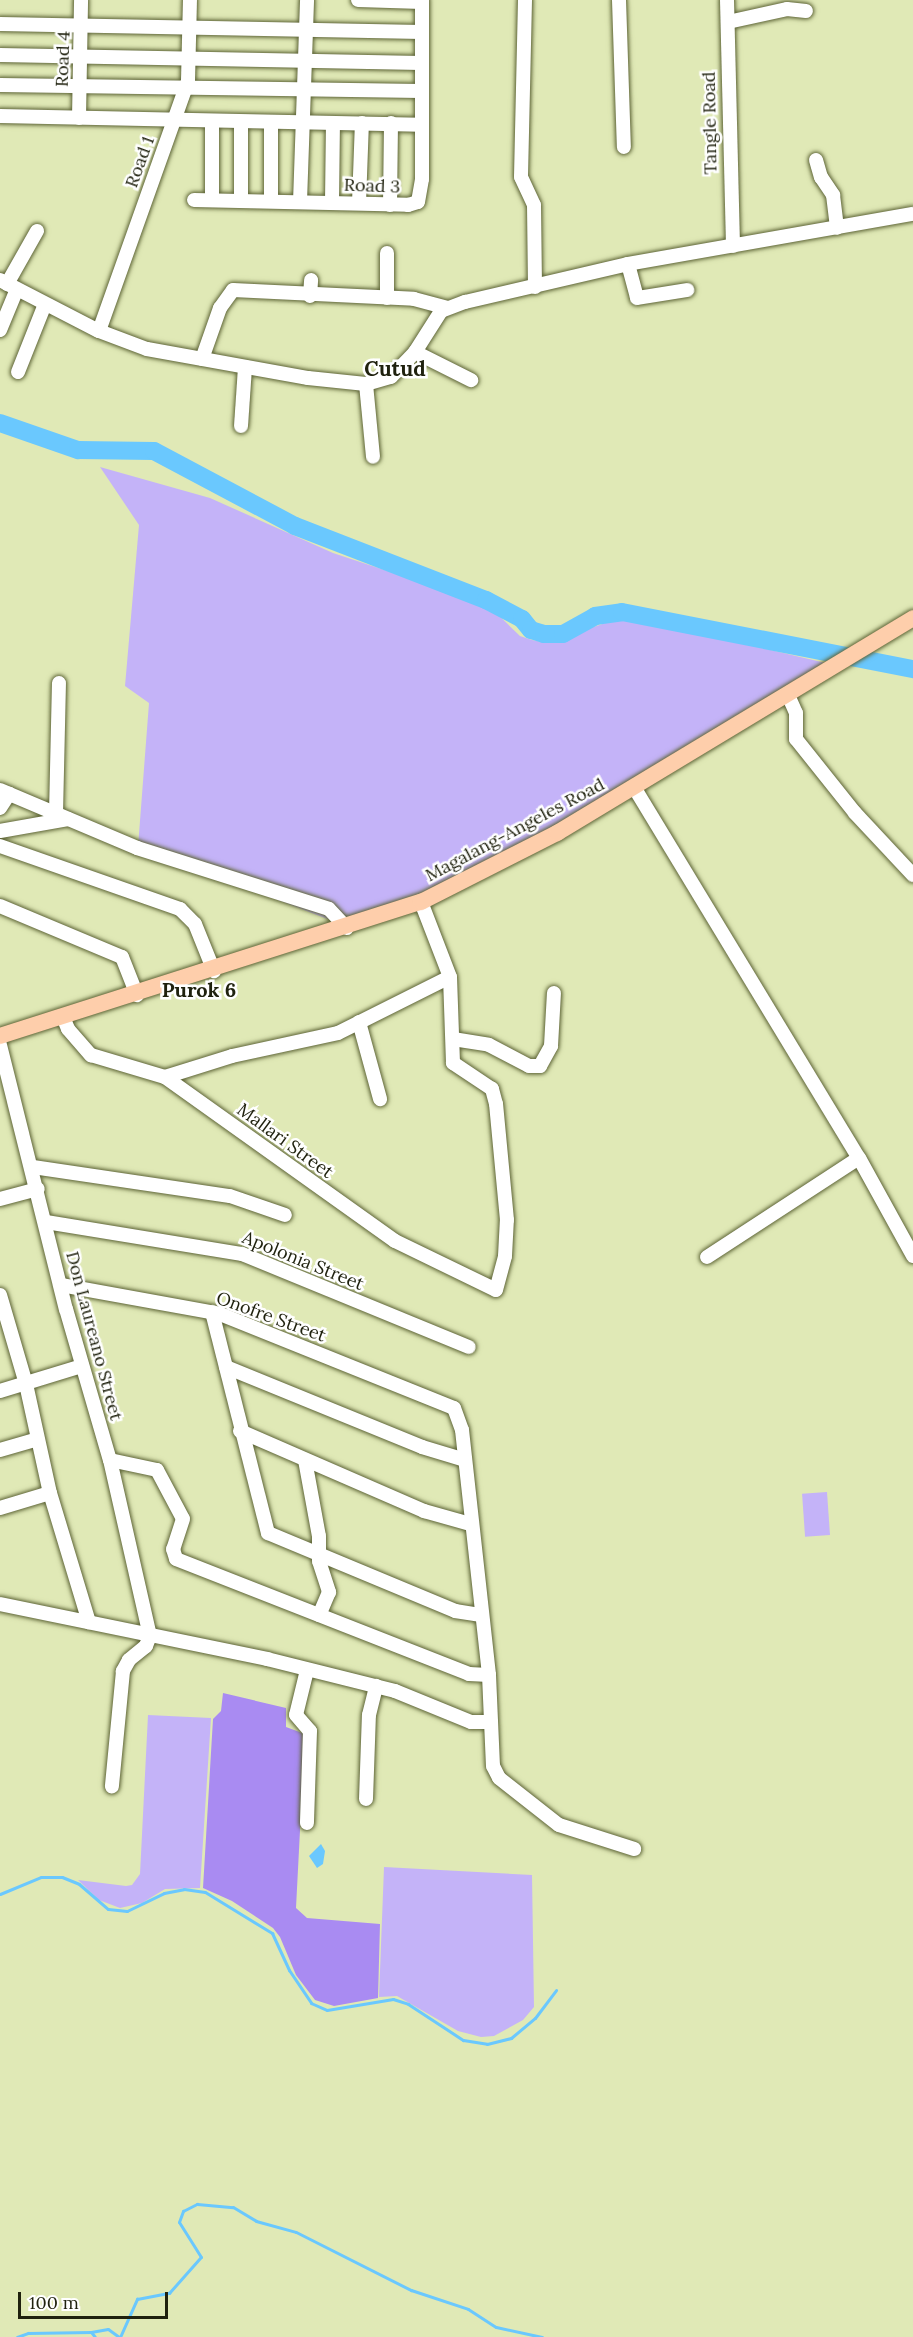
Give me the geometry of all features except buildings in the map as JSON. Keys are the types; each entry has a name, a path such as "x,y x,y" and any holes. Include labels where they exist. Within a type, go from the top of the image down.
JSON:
{"main road":[{"name":"Magalang-Angeles Road","path":"0,1036 214,971 421,902 546,839 913,618"}],"street":[{"name":"Road 4","path":"79,118 81,0"},
{"name":"Road 1","path":"99,331 184,89 188,60 190,0"},
{"path":"300,202 307,0"},
{"path":"358,0 422,1"},
{"path":"525,0 521,177 534,206 535,287"},
{"path":"619,0 624,147"},
{"name":"Tangle Road","path":"727,0 732,246"},
{"name":"Road 3","path":"194,200 412,205 420,198 422,1"},
{"path":"728,22 787,9 806,11"},
{"path":"0,24 422,32"},
{"path":"0,56 421,63"},
{"path":"0,85 421,92"},
{"path":"0,116 420,125"},
{"path":"212,121 212,200"},
{"path":"241,122 241,200"},
{"path":"271,122 271,201"},
{"path":"332,202 333,123"},
{"path":"359,203 362,123"},
{"path":"390,205 391,123"},
{"path":"816,160 821,177 833,195 837,228"},
{"path":"8,284 99,331 147,349 245,367 366,384 386,381 415,352 436,317 447,308 628,264 913,213"},
{"path":"0,330 8,284 37,231"},
{"path":"387,253 387,298"},
{"path":"628,264 634,294 640,299 687,290"},
{"path":"310,296 311,280"},
{"path":"202,360 220,308 233,290 426,301 447,308"},
{"path":"18,372 45,304"},
{"path":"415,352 471,380"},
{"path":"241,426 245,367"},
{"path":"366,384 373,457"},
{"path":"59,683 62,816"},
{"path":"788,694 796,712 796,739 855,813 913,875"},
{"path":"634,787 859,1158 913,1256"},
{"path":"0,808 4,792 136,848 329,909 347,928"},
{"path":"0,831 62,816"},
{"path":"0,846 180,909 195,924 214,971"},
{"path":"421,902 450,977 453,1039 489,1045 533,1067 540,1066 550,1046 554,993"},
{"path":"0,906 122,957 137,995"},
{"path":"165,1077 232,1056 334,1035 450,977"},
{"name":"Mallari Street","path":"63,1017 68,1029 91,1055 165,1077 395,1241 496,1290 505,1256 507,1220 496,1104 492,1089 455,1066 453,1039"},
{"path":"359,1022 380,1099"},
{"name":"Don Laureano Street","path":"0,1045 82,1366 110,1460 150,1636"},
{"path":"707,1257 859,1158"},
{"path":"33,1167 230,1196 285,1215"},
{"path":"0,1199 38,1189"},
{"name":"Apolonia Street","path":"46,1222 242,1254 469,1347"},
{"name":"Onofre Street","path":"61,1286 212,1312 449,1404 458,1413 465,1460"},
{"path":"0,1295 4,1330 26,1384 35,1440 89,1622"},
{"path":"212,1312 240,1431 268,1533 455,1611 480,1615"},
{"path":"0,1391 82,1366"},
{"path":"226,1367 422,1447 465,1460 480,1615 489,1675 493,1766 499,1778 559,1825 634,1849"},
{"path":"240,1431 424,1511 470,1524"},
{"path":"0,1450 35,1440"},
{"path":"110,1460 158,1470 183,1519 173,1558 469,1674 489,1675"},
{"path":"305,1460 321,1556 319,1561 328,1592 319,1615"},
{"path":"0,1508 50,1493"},
{"path":"0,1604 376,1686 471,1722 491,1722"},
{"path":"112,1786 123,1671 129,1660 146,1646 150,1636"},
{"path":"307,1670 296,1715 310,1731 308,1823"},
{"path":"366,1798 369,1715 376,1686"}],"shaded area":[{"path":"100,467 210,498 333,553 475,600 493,610 520,636 532,640 547,643 617,619 639,619 830,664 524,848 346,926 138,847 149,703 125,686 139,525"},
{"path":"827,1492 830,1535 805,1537 802,1494"},
{"path":"223,1693 286,1708 286,1727 305,1734 296,1908 307,1918 380,1924 378,1998 334,2006 315,2000 296,1975 280,1937 273,1928 232,1901 203,1888 213,1719 221,1711"},
{"path":"148,1715 211,1718 200,1888 165,1889 142,1903 120,1908 99,1900 78,1880 126,1886 132,1885 140,1874"},
{"path":"384,1867 532,1875 534,2007 523,2020 494,2036 481,2037 458,2031 397,1996 379,1997"}],"water":[{"path":"321,1844 325,1851 323,1864 317,1868 309,1856"}],"waterway":[{"path":"0,423 78,450 154,451 295,526 486,600 522,619 531,630 544,634 563,634 595,616 622,612 913,669"},
{"path":"0,1894 41,1877 62,1877 79,1884 108,1909 127,1911 164,1893 184,1889 205,1892 272,1933 289,1970 311,2003 327,2010 393,1999 408,2004 463,2040 487,2044 511,2038 535,2018 556,1990"},
{"path":"120,2337 137,2299 169,2293 201,2257 179,2222 183,2211 197,2204 233,2207 256,2221 296,2232 411,2290 468,2309 496,2327 542,2337"},
{"path":"91,2332 108,2329 119,2337"},
{"path":"17,2337 28,2333 91,2332 95,2337"}],"district":[{"name":"Cutud","path":"395,369"},
{"name":"Purok 6","path":"199,989"}]}
